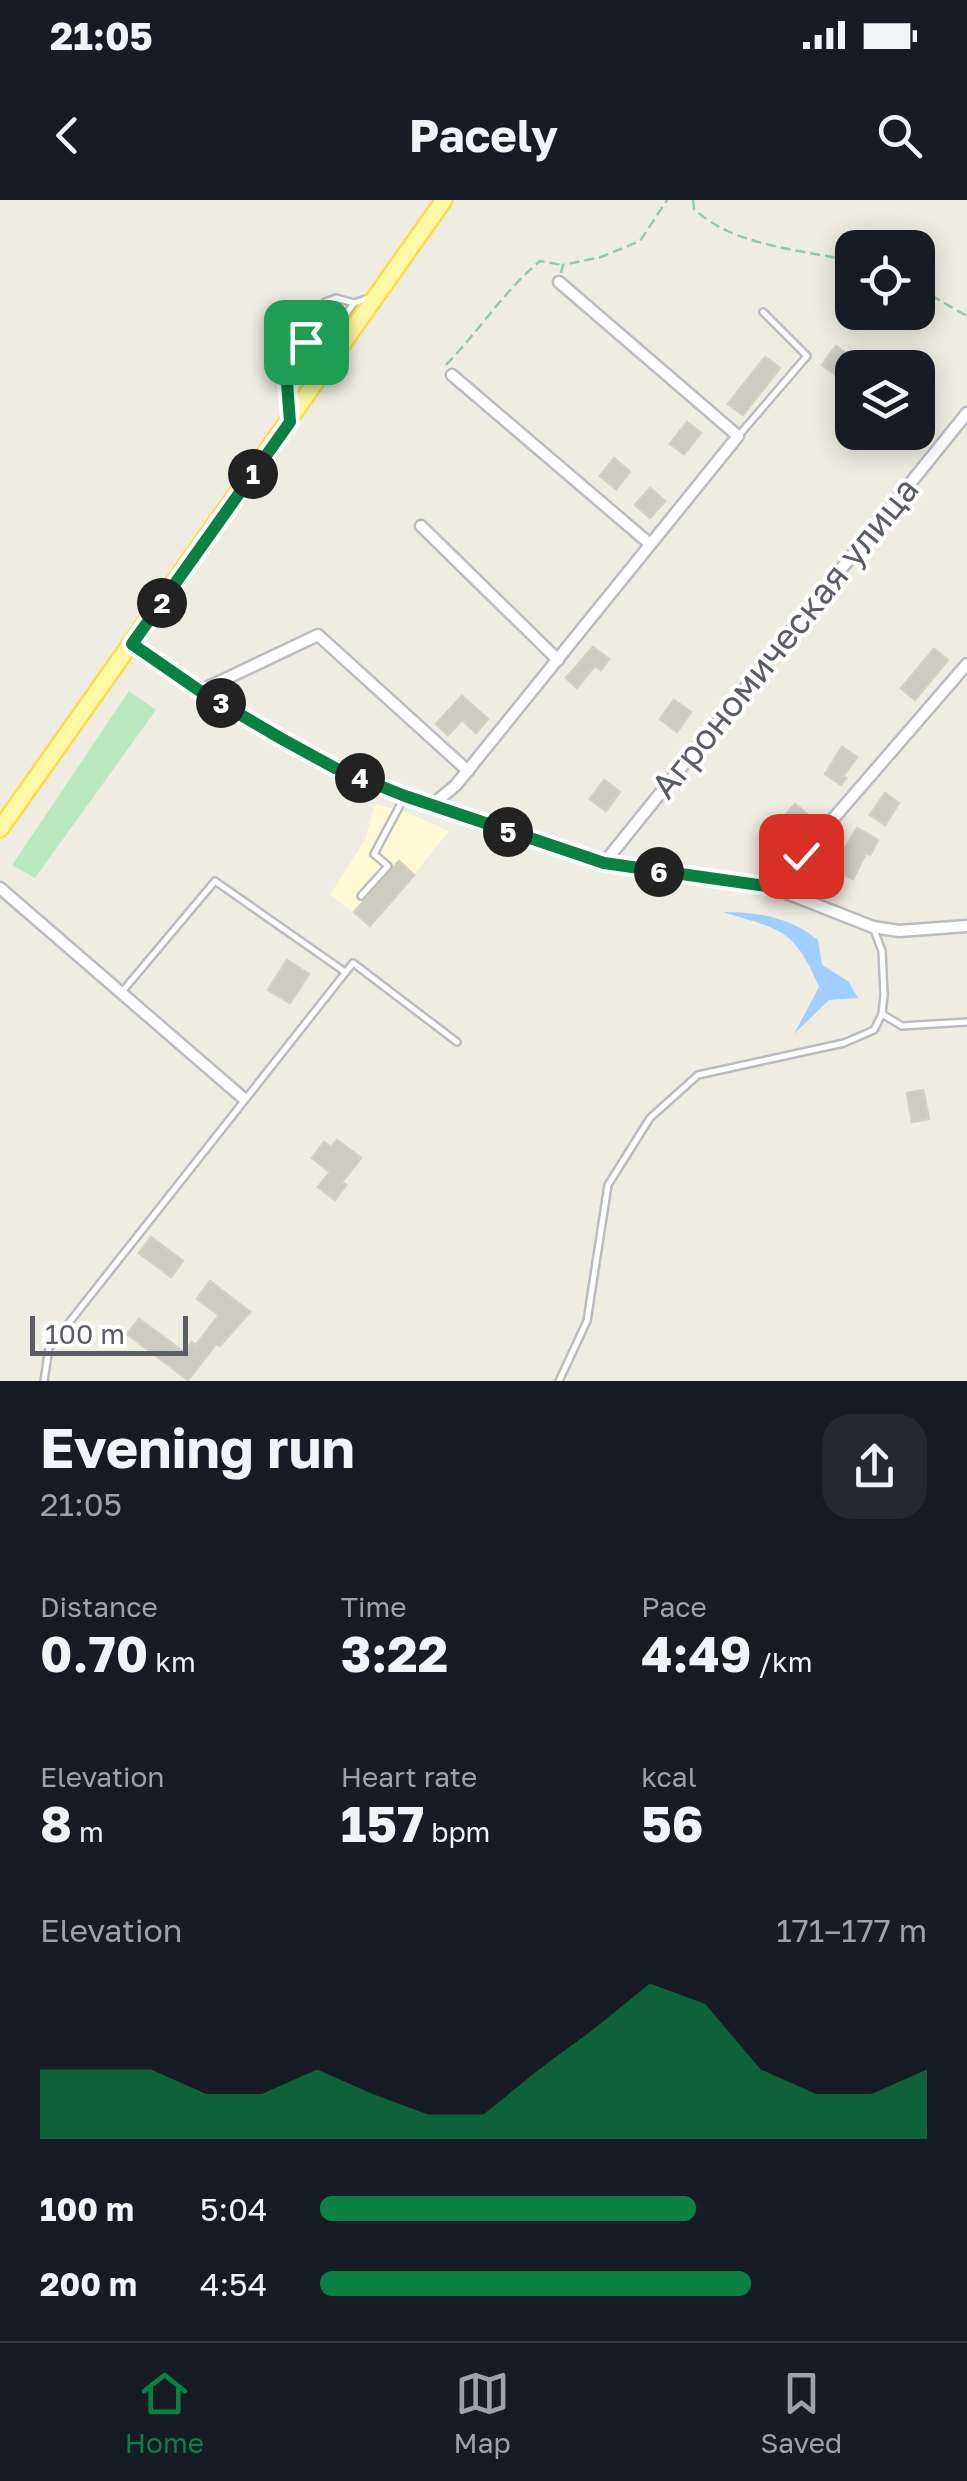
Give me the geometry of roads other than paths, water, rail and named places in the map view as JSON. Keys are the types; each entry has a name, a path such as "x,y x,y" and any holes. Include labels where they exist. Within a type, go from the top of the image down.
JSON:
{"main road":[{"path":"0,829 444,200"}],"street":[{"path":"432,805 468,771 738,436 559,282"},
{"path":"452,375 650,544"},
{"name":"Агрономическая улица","path":"604,863 967,413"},
{"path":"421,526 558,660"},
{"path":"200,691 318,635 468,771"},
{"path":"132,644 200,691 335,768 405,796 604,863 780,888 874,927 899,931 967,926"},
{"path":"780,888 801,856 967,664"},
{"path":"0,888 243,1098"}],"lane":[{"path":"290,422 290,386 284,364 290,348 325,302 336,298 354,303 377,298"},
{"path":"290,348 327,342 354,303"},
{"path":"738,436 807,356 763,312"},
{"path":"361,896 388,866 374,854 405,796"},
{"path":"122,992 215,881 345,972"},
{"path":"559,1381 587,1321 608,1184 650,1118 698,1075 844,1043 874,1030 882,1014 882,951 874,927"},
{"path":"44,1381 50,1348 353,962 456,1042"},
{"path":"882,1014 902,1026 967,1022"}],"water":[{"path":"723,912 774,917 807,932 818,940 822,965 848,981 858,998 829,1000 794,1034 819,987 802,953 772,928"}]}
